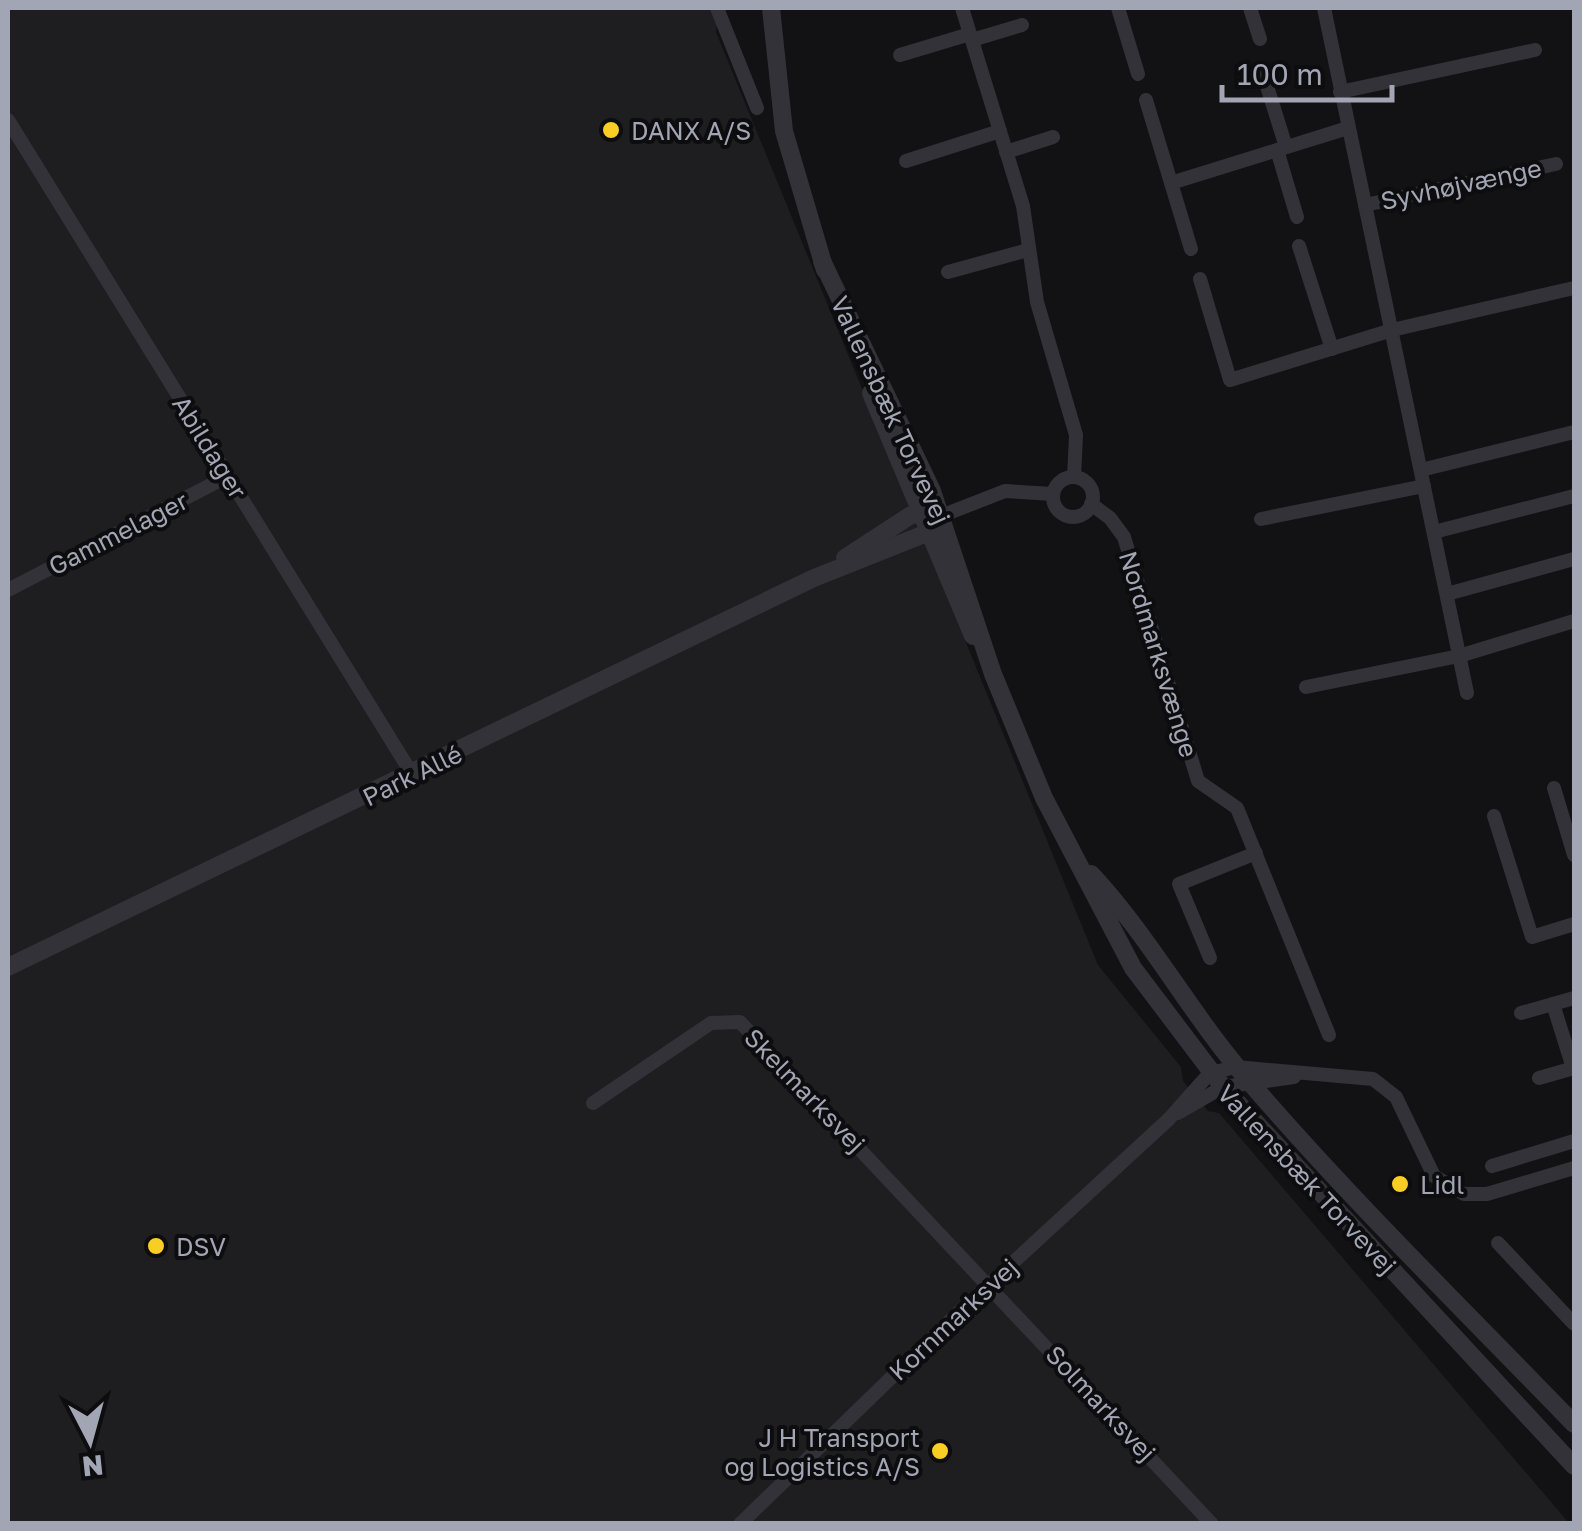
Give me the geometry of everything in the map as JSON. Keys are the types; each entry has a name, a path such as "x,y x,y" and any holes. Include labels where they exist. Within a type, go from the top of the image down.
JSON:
{"street":[{"path":"716,8 757,108"},
{"name":"Vallensbæk Torvevej","path":"771,8 784,132 822,260 958,609 993,674"},
{"path":"962,8 1022,206 1037,302 1076,435 1074,477"},
{"path":"1119,8 1138,74"},
{"path":"1250,8 1260,39"},
{"name":"Syvhøjvænge","path":"1324,8 1467,693"},
{"path":"900,55 1022,25"},
{"path":"1340,92 1535,50"},
{"path":"1261,67 1298,217"},
{"path":"1146,100 1192,249"},
{"name":"Abildager","path":"8,120 412,774"},
{"path":"1171,182 1348,128"},
{"path":"906,160 1000,131"},
{"path":"1006,152 1054,137"},
{"name":"Syvhøjvænge","path":"1365,204 1556,164"},
{"path":"1299,246 1332,348"},
{"path":"948,272 1028,250"},
{"name":"Vallensbæk Torvevej","path":"822,260 941,516 993,674 1044,798 1133,968 1217,1080 1574,1466"},
{"path":"1200,279 1230,380 1392,330 1574,288"},
{"path":"1421,470 1574,432"},
{"name":"Gammelager","path":"8,590 228,476"},
{"path":"1074,477 1088,484 1092,504 1082,515 1068,516 1056,508 1053,494 1058,483 1074,477"},
{"path":"1261,518 1424,486"},
{"path":"920,512 941,516 1005,491 1022,489 1053,494"},
{"path":"1434,532 1574,496"},
{"name":"Nordmarksvænge","path":"1092,504 1124,536 1198,782 1236,808 1329,1035"},
{"name":"Park Allé","path":"814,578 920,512"},
{"name":"Park Allé","path":"8,968 814,578 927,533 941,516"},
{"path":"1447,594 1574,559"},
{"path":"1306,687 1460,656 1574,621"},
{"path":"1554,788 1570,823 1574,855"},
{"path":"1494,816 1532,937 1574,924"},
{"path":"1210,958 1179,884 1256,853"},
{"name":"Vallensbæk Torvevej","path":"1080,862 1125,910 1173,986 1249,1082 1574,1424"},
{"path":"1521,1013 1574,998"},
{"path":"1539,1078 1574,1068 1553,1004"},
{"name":"Skelmarksvej","path":"593,1102 711,1023 740,1022 990,1283"},
{"path":"1217,1080 1236,1067 1364,1077 1384,1086 1396,1096 1434,1176 1464,1194 1487,1194 1574,1168"},
{"path":"1217,1080 1249,1082 1312,1074"},
{"name":"Kornmarksvej","path":"740,1524 990,1283 1217,1080"},
{"path":"1492,1166 1574,1141"},
{"path":"1498,1243 1574,1324"},
{"name":"Solmarksvej","path":"990,1283 1212,1524"}],"shaded area":[{"path":"8,8 720,8 716,32 1098,965 1181,1067 1183,1081 1208,1111 1219,1113 1569,1523 8,1524"}],"place":[{"name":"DANX A/S","path":"611,130"},
{"name":"Lidl","path":"1400,1184"},
{"name":"DSV","path":"156,1246"},
{"name":"J H Transport og Logistics A/S","path":"940,1451"}]}
